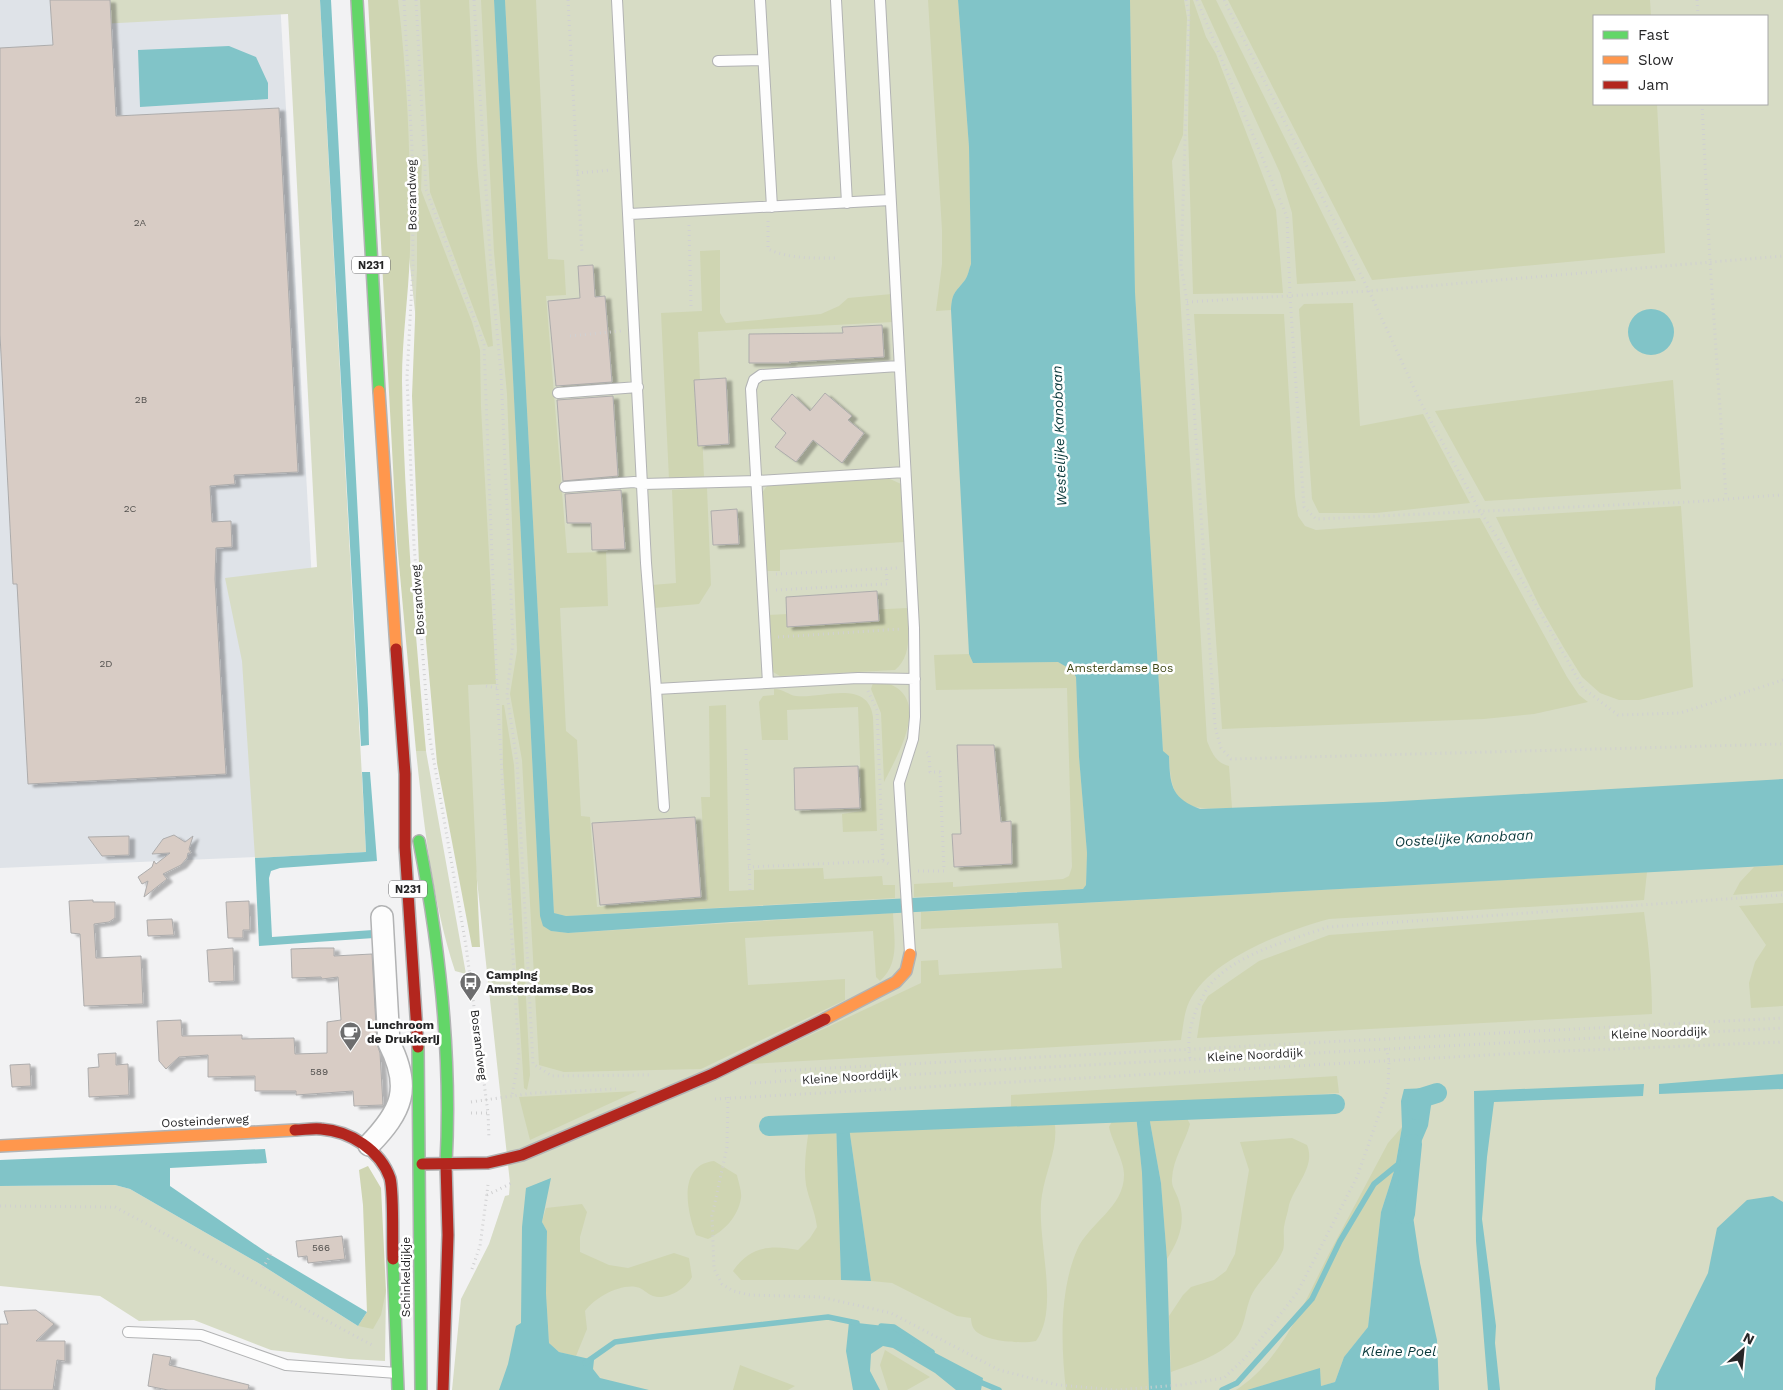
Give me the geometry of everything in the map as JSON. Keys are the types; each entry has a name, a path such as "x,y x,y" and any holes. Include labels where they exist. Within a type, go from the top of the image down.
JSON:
{"main road":[{"name":"Bosrandweg","path":"356,0 387,530 404,774 404,847 418,1031 420,1164"},
{"name":"Bosrandweg","path":"404,774 430,896 443,984 449,1114 446,1164"},
{"path":"420,1164 488,1164 522,1155 558,1141 688,1085 886,989 902,979 910,968 910,954"},
{"name":"Oosteinderweg","path":"0,1146 322,1129 357,1139 369,1145"},
{"name":"Schinkeldijkje","path":"369,1145 380,1159 390,1179 398,1390"},
{"name":"Schinkeldijkje","path":"420,1164 421,1390"},
{"name":"N231","path":"443,1390 448,1235 446,1164"}],"street":[{"path":"369,1145 395,1113 401,1099 403,1082 396,1056 389,1043 382,917"}],"lane":[{"path":"617,0 625,169 630,214 643,484 664,807"},
{"path":"760,0 770,207"},
{"path":"836,0 847,203"},
{"path":"880,0 914,628 913,739 900,783 903,871 910,954"},
{"path":"718,61 763,60"},
{"path":"630,214 890,200"},
{"path":"768,683 758,481 751,389 754,380 761,375 900,366"},
{"path":"558,392 638,387"},
{"path":"565,487 634,482 643,484 758,481 905,472"},
{"path":"656,689 858,678 915,680"},
{"path":"128,1332 201,1335 286,1365 398,1373"}],"path":[{"name":"Bosrandweg","path":"404,0 412,147 413,264 407,377 414,545 429,733 466,946 486,1098 489,1138 487,1195 480,1246 470,1277"},
{"path":"416,0 426,188 484,345 497,688 518,1058 512,1095 466,1103"},
{"path":"474,0 490,268 501,374 513,641 506,695 517,761 533,1064 552,1076 656,1075"},
{"path":"568,0 582,254"},
{"path":"1186,0 1189,15 1181,266 1187,302 1215,727 1221,748 1230,759 1783,744"},
{"path":"1197,0 1287,217 1290,296 1304,507 1316,519 1656,503 1697,503 1726,498 1783,495"},
{"path":"1224,0 1369,291 1421,404 1480,512 1502,545 1583,688 1618,715 1680,713 1783,680"},
{"path":"1697,0 1698,15"},
{"path":"1702,105 1710,261 1726,498"},
{"path":"577,172 625,169"},
{"path":"770,207 768,248 780,254 807,258 836,258"},
{"path":"689,211 691,307"},
{"path":"1187,302 1369,291 1783,256"},
{"path":"570,336 635,330"},
{"path":"762,575 910,567"},
{"path":"763,590 887,584 886,568"},
{"path":"766,638 914,628"},
{"path":"858,678 868,692 876,710 882,861"},
{"path":"486,686 497,688"},
{"path":"748,867 882,861 903,871 944,871 940,772 930,772 929,754 913,739"},
{"path":"746,749 750,892"},
{"path":"1190,1058 1188,1049 1192,1019 1209,986 1233,965 1279,944 1328,928 1783,895"},
{"path":"770,1071 1783,1018"},
{"path":"746,1083 1386,1047 1783,1028"},
{"name":"Kleine Noorddijk","path":"728,1099 1540,1052 1783,1042"},
{"path":"727,1092 727,1147 712,1216 714,1269 722,1284 733,1291 750,1295 821,1297 891,1313 999,1370 1058,1385 1116,1390 1180,1385 1224,1378 1245,1358 1297,1293 1358,1177 1388,1089 1389,1061 1386,1047"},
{"path":"0,1206 114,1207 360,1337 398,1360"},
{"path":"263,1268 272,1252"}],"shaded area":[{"path":"0,0 280,0 327,854 0,868"}],"green space":[{"path":"80,0 320,0 366,852 255,858 242,661 225,578 317,567 288,14 81,25"},
{"path":"368,0 398,0 404,62 408,124 410,218 409,266 402,364 403,427 411,566 426,751 416,751 397,542"},
{"name":"Amsterdamse Bos","path":"381,0 1783,0 1783,1390 452,1390 461,1299 489,1244 505,1196 509,1195 510,1183"},
{"path":"420,0 469,0 477,162 493,346 488,347 430,192"},
{"path":"481,0 494,0 540,916 551,931 568,933 893,913 895,941 893,958 891,966 880,981 876,977 873,931 745,938 748,985 845,979 845,1000 701,1069 564,1072 539,1065 522,760 510,694 517,651 507,394 494,252"},
{"path":"505,0 536,0 548,259 564,260 566,295 546,296 567,553 606,552 608,606 560,608 566,731 577,740 581,816 590,817 597,907 707,900 701,797 710,797 709,706 726,705 729,891 754,890 754,870 823,868 824,879 882,876 883,885 895,885 895,898 566,916 554,913"},
{"path":"928,0 958,0 969,147 971,264 966,278 953,296 951,310 936,311 942,264 942,230"},
{"path":"1130,0 1184,0 1187,18 1183,135 1172,161 1207,741 1218,760 1229,766 1232,808 1203,808 1184,802 1177,796 1170,773 1169,756 1163,752 1135,292"},
{"path":"1190,0 1193,0 1206,37 1216,54 1276,210 1283,293 1193,294 1188,130"},
{"path":"1201,0 1216,0 1356,281 1297,284 1292,213 1280,173"},
{"path":"1228,0 1650,0 1651,15 1593,15 1593,105 1657,105 1665,253 1372,280"},
{"path":"417,156 422,160 421,190 472,322 480,350 481,407 496,684 468,685 480,947 472,947 437,763 419,563 412,396 417,269"},
{"path":"720,250 720,313 726,323 821,314 839,306 848,298 892,294 893,322 698,332 704,478 669,479 661,313 702,311 700,251"},
{"path":"1353,303 1360,426 1423,414 1470,503 1376,513 1319,513 1312,499 1299,309 1304,304"},
{"path":"1194,314 1284,314 1295,497 1298,516 1305,526 1316,530 1480,518 1567,677 1579,695 1588,702 1534,714 1484,719 1222,729"},
{"path":"1673,380 1681,489 1485,501 1435,411"},
{"path":"888,478 901,484 904,542 780,550 780,571 765,571 761,494 767,486"},
{"path":"707,488 711,585 699,604 654,608 652,585 676,583 672,490"},
{"path":"1681,506 1693,687 1639,700 1619,700 1600,693 1582,677 1564,648 1539,605 1496,517"},
{"path":"907,608 907,650 901,664 895,670 780,676 773,672 768,615"},
{"path":"969,654 973,663 1058,662 1072,669 1076,677 1079,756 1087,853 1086,885 1083,889 914,897 914,884 953,882 953,887 1063,879 1069,876 1072,867 1067,688 936,690 934,655"},
{"path":"883,682 898,689 907,699 909,712 908,726 903,741 884,782 881,713 871,689 873,683"},
{"path":"774,689 796,696 853,694 863,698 869,705 873,717 877,831 843,832 842,814 862,811 858,707 787,710 788,740 762,740 759,702 763,696 774,695"},
{"path":"502,705 504,705 514,765 530,1075 527,1090 524,1088 503,767"},
{"path":"416,751 426,751 466,974 455,971 440,917 426,834"},
{"path":"1783,865 1783,891 1733,895 1740,882 1754,867"},
{"path":"1647,872 1644,900 1329,919 1292,931 1251,948 1214,972 1199,986 1187,1006 1181,1040 749,1064 921,983 921,961 938,960 939,975 1062,968 1058,923 921,929 921,912"},
{"path":"1783,903 1783,1006 1751,1008 1749,983 1755,962 1766,945 1739,906"},
{"path":"1644,912 1650,963 1652,1014 1197,1038 1202,1006 1208,996 1259,961 1329,935"},
{"path":"1337,1076 1339,1093 1179,1103 1190,1124 1173,1171 1172,1182 1182,1217 1178,1238 1167,1259 1161,1183 1147,1105 1135,1105 1142,1173 1149,1390 1066,1390 1063,1355 1063,1319 1067,1283 1077,1250 1090,1231 1113,1205 1123,1186 1123,1169 1109,1127 1120,1106 1052,1110 1055,1122 1055,1143 1044,1184 1041,1212 1046,1271 1046,1310 1043,1327 1036,1341 1013,1342 986,1337 974,1329 971,1318 957,1316 892,1283 871,1281 848,1120 1011,1112 1011,1095"},
{"path":"637,1091 530,1140 519,1097"},
{"path":"836,1121 841,1280 741,1280 733,1271 747,1256 762,1249 770,1248 798,1250 810,1238 817,1227 805,1177 810,1122"},
{"path":"1402,1127 1395,1168 1381,1212 1368,1327 1344,1357 1335,1382 1321,1386 1320,1369 1247,1390 1236,1390 1253,1377 1267,1362 1292,1327 1388,1143"},
{"path":"1292,1138 1307,1145 1309,1160 1304,1175 1289,1205 1284,1227 1284,1247 1280,1256 1251,1296 1243,1324 1235,1339 1221,1351 1171,1372 1169,1316 1183,1295 1191,1287 1214,1280 1226,1271 1235,1254 1249,1170 1240,1142"},
{"path":"714,1161 737,1175 741,1198 737,1211 729,1223 708,1239 696,1235 688,1203 688,1191 694,1171 702,1164"},
{"path":"368,1166 381,1188 386,1291 381,1315 373,1329 358,1326 367,1312 363,1205 359,1170"},
{"path":"115,1185 130,1189 260,1264 358,1326 386,1291 385,1361 271,1350 194,1320 139,1321 100,1296 0,1286 0,1186"},
{"path":"582,1204 587,1212 580,1237 580,1252 609,1265 628,1268 674,1253 689,1258 692,1277 681,1289 664,1297 653,1296 638,1288 629,1287 615,1290 595,1301 585,1311 587,1329 576,1356 559,1352 549,1343 546,1293 547,1231 542,1222 546,1208"},
{"path":"885,1350 930,1377 907,1390 888,1390 880,1365"},
{"path":"740,1365 795,1386 788,1390 733,1390"}],"water":[{"path":"320,0 331,0 368,709 369,745 361,746"},
{"path":"494,0 505,0 554,913 566,916 1083,889 1086,885 1087,853 1079,757 1076,677 1072,670 1058,662 973,663 969,654 951,310 953,296 966,278 971,264 969,147 958,0 1130,0 1135,292 1163,751 1169,756 1170,775 1178,795 1190,805 1200,809 1383,802 1783,779 1783,865 731,922 568,933 551,931 543,926 540,916"},
{"path":"229,46 256,57 268,83 268,99 140,107 138,50"},
{"path":"1656,309 1660,310 1670,319 1673,323 1673,341 1664,351 1656,355 1646,355 1638,351 1629,341 1628,327 1632,319 1642,310"},
{"path":"362,772 370,772 377,861 280,868 271,871 269,878 272,937 373,930 374,938 259,946 255,858 366,852"},
{"path":"1783,1074 1783,1089 1659,1094 1659,1084"},
{"path":"1644,1084 1643,1096 1494,1102 1482,1219 1496,1326 1495,1343 1500,1390 1488,1390 1476,1241 1474,1091"},
{"name":"Kleine Poel","path":"1429,1088 1433,1092 1428,1126 1405,1180 1410,1196 1420,1263 1437,1340 1439,1390 1247,1390 1320,1368 1321,1386 1335,1382 1344,1357 1368,1327 1381,1212 1395,1168 1402,1127 1401,1101 1404,1089"},
{"path":"1135,1105 1147,1105 1161,1183 1167,1259 1171,1390 1149,1390 1142,1173"},
{"path":"848,1120 871,1281 841,1280 836,1121"},
{"path":"265,1149 267,1163 170,1168 170,1186 266,1252 367,1312 358,1326 260,1264 130,1189 115,1185 0,1186 0,1160"},
{"path":"551,1178 542,1222 547,1231 546,1293 549,1343 559,1352 594,1360 593,1369 600,1378 649,1390 499,1390 508,1364 516,1326 521,1323 522,1227 526,1188"},
{"path":"1773,1196 1783,1202 1783,1390 1655,1390 1656,1378 1708,1273 1717,1228 1747,1200"},
{"path":"849,1322 884,1326 900,1331 922,1346 983,1378 981,1390 956,1390 935,1373 893,1348 883,1346 871,1354 870,1371 880,1390 853,1390 846,1351"}],"building":[{"path":"50,0 110,0 116,116 279,108 298,472 234,475 235,484 210,486 212,522 231,521 232,547 216,548 215,579 226,774 28,784 17,584 13,584 0,335 0,48 53,45"},
{"path":"593,265 595,297 605,296 612,382 556,386 548,301 580,298 578,266"},
{"path":"882,325 884,357 789,362 791,363 749,363 749,334 843,333 842,327"},
{"path":"726,378 729,444 698,446 694,380"},
{"path":"825,393 852,416 848,420 864,433 842,463 813,440 796,462 775,447 786,433 771,419 792,394 810,411"},
{"path":"613,396 618,476 563,481 557,400"},
{"path":"621,490 625,549 592,550 591,523 567,523 565,494"},
{"path":"737,509 739,544 713,545 711,511"},
{"path":"877,591 879,621 787,627 786,597"},
{"path":"957,745 994,745 1001,822 1011,821 1012,864 954,867 952,834 961,834"},
{"path":"858,766 860,808 795,810 794,768"},
{"path":"695,817 701,897 600,905 592,823"},
{"path":"174,835 185,842 193,836 189,849 191,853 188,853 187,858 181,865 163,874 167,879 144,897 148,881 142,884 138,877 152,867 154,861 156,864 170,853 152,854 163,839"},
{"path":"129,836 129,855 102,856 88,837"},
{"path":"93,900 93,902 115,902 115,918 109,922 94,924 96,958 141,956 143,1004 84,1006 80,934 71,933 69,901"},
{"path":"249,901 250,930 243,930 243,938 228,938 226,902"},
{"path":"172,919 174,935 148,936 147,920"},
{"path":"233,948 234,981 209,982 207,950"},
{"path":"334,948 334,956 372,954 377,1044 380,1053 383,1105 354,1106 353,1091 296,1095 296,1091 255,1091 255,1076 208,1077 208,1055 179,1057 166,1069 159,1061 157,1021 181,1020 182,1036 242,1035 242,1039 294,1038 295,1054 327,1053 327,1022 341,1020 338,977 322,979 321,977 292,978 291,949"},
{"path":"116,1053 116,1065 128,1064 129,1095 89,1097 88,1068 99,1067 98,1054"},
{"path":"30,1064 31,1086 12,1087 10,1065"},
{"path":"342,1236 345,1259 308,1263 307,1256 298,1257 296,1241"},
{"path":"36,1310 54,1324 36,1341 65,1341 65,1361 57,1360 53,1390 0,1390 0,1324 8,1324 4,1311"},
{"path":"153,1354 171,1357 169,1365 249,1385 248,1390 168,1390 148,1386"}],"waterway":[{"path":"1417,1110 1418,1099 1437,1093"},
{"path":"769,1126 1335,1104"},
{"path":"1405,1214 1412,1144"},
{"path":"1222,1390 1237,1383 1312,1299 1340,1241 1374,1184 1401,1162"},
{"path":"585,1363 615,1342 828,1317 857,1323"},
{"path":"881,1326 894,1327 932,1352"},
{"path":"975,1380 999,1390"}],"traffic: fast":[{"path":"357,0 379,391"},
{"path":"419,841 433,921 443,1002 447,1083 446,1164"},
{"path":"418,1047 421,1390"},
{"path":"393,1259 398,1390"}],"traffic: slow":[{"path":"379,391 396,649"},
{"path":"825,1019 896,982 906,971 910,954"},
{"path":"0,1146 295,1130"}],"traffic: jam":[{"path":"396,649 405,774 405,847 418,1047"},
{"path":"422,1164 488,1163 522,1155 713,1074 825,1019"},
{"path":"295,1130 318,1129 343,1134 363,1144 379,1159 390,1178 391,1185 393,1259"},
{"path":"443,1390 448,1235 446,1164"}],"place":[{"name":"Camping Amsterdamse Bos","path":"470,1001"},
{"name":"Lunchroom de Drukkerij","path":"351,1051"}],"water label":[{"name":"Westelijke Kanobaan","path":"1059,436"},
{"name":"Oostelijke Kanobaan","path":"1464,838"}]}
